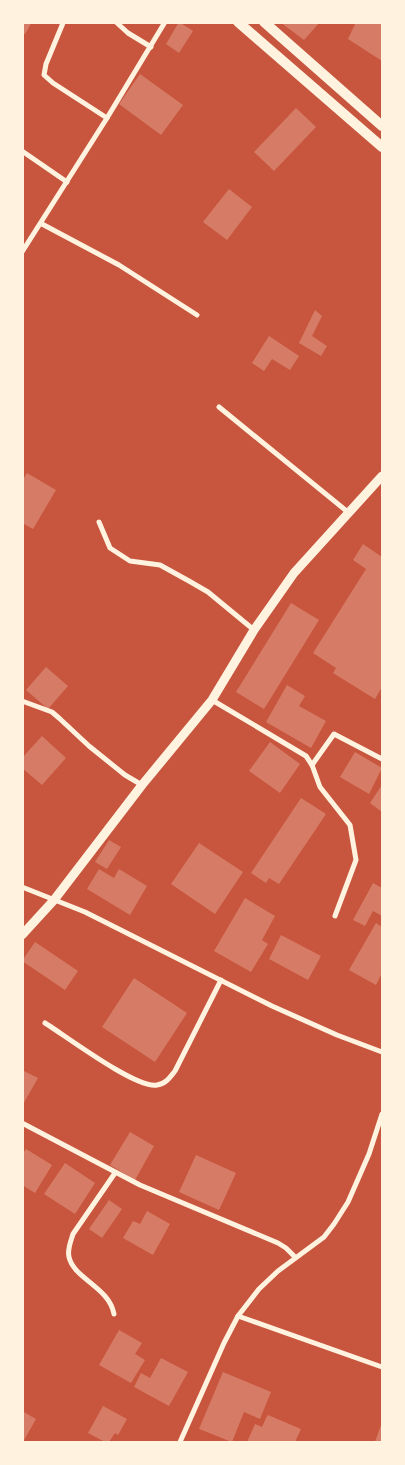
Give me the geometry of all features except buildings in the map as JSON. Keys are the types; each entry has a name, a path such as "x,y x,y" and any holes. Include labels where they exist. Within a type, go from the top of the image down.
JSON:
{"main road":[{"path":"238,22 382,147"},
{"path":"264,22 382,126"},
{"path":"277,56 288,44"}],"street":[{"path":"116,22 128,33 151,47"},
{"path":"22,252 42,224 165,22"},
{"path":"63,23 46,64 44,75 53,83 107,118"},
{"path":"22,151 67,182"},
{"path":"42,224 119,265 197,315"},
{"path":"220,407 349,514"},
{"path":"22,935 54,900 142,785 212,700 254,630 294,573 382,476"},
{"path":"99,522 110,548 130,561 160,565 189,581 208,592 254,630"},
{"path":"22,700 52,712 89,746 125,775 142,785"},
{"path":"212,700 306,756 312,765 320,787 350,825 356,860 335,916"},
{"path":"312,765 334,734 382,759"},
{"path":"22,887 85,912 337,1035 382,1052"},
{"path":"45,1023 126,1076 148,1085 158,1085 167,1082 175,1071 221,980"},
{"path":"180,1442 238,1316 259,1289 278,1271 324,1237 348,1202 369,1154 382,1114"},
{"path":"22,1123 115,1173 161,1194 265,1236 286,1248 295,1258"},
{"path":"114,1314 108,1299 75,1268 69,1257 69,1245 73,1234 115,1173"},
{"path":"238,1316 382,1366"}]}
